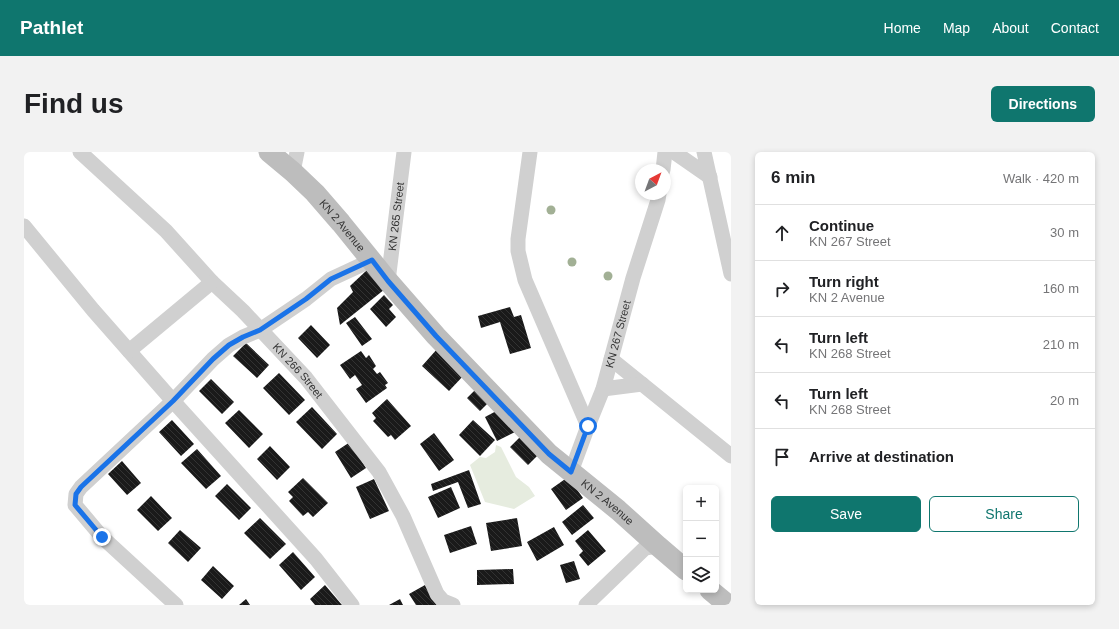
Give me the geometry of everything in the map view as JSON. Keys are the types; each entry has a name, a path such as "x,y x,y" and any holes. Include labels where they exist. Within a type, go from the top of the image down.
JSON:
{"main road":[{"name":"KN 2 Avenue","path":"269,152 315,193 436,336 544,448 683,567"},
{"path":"714,593 728,605"}],"street":[{"name":"KN 266 Street","path":"80,152 166,231 212,282 243,311 306,378 379,472 403,516 437,594 443,601 453,605"},
{"path":"293,172 297,152"},
{"name":"KN 265 Street","path":"388,281 404,152"},
{"path":"530,152 518,239 518,251 525,280 588,426"},
{"path":"664,164 666,152"},
{"path":"674,152 710,177"},
{"path":"704,152 710,177 724,214 731,274"},
{"name":"KN 267 Street","path":"571,472 603,389 632,278 658,200"},
{"path":"24,226 93,310 316,559 352,605"},
{"path":"176,605 102,537 75,505 76,494 81,487 173,401 213,359 229,345 260,330 306,299 331,279 372,260"},
{"path":"129,351 212,282"},
{"path":"611,358 731,456"},
{"path":"603,389 642,384"},
{"path":"586,605 645,548 658,546"}],"shaded area":[{"path":"496,445 501,447 516,477 529,487 535,496 514,509 485,502 470,465 480,457 486,458 495,452"}],"building":[{"path":"367,270 390,285 340,325 337,308 353,292 350,286"},
{"path":"384,295 393,305 389,309 396,317 386,327 370,309"},
{"path":"510,307 514,317 521,315 531,348 510,354 500,322 481,328 478,316"},
{"path":"355,317 372,339 362,346 346,323"},
{"path":"311,325 330,345 317,358 298,338"},
{"path":"246,343 269,365 257,378 233,356"},
{"path":"438,348 465,374 449,391 422,366"},
{"path":"361,351 366,358 369,355 376,366 373,369 377,374 380,372 388,383 385,385 387,388 366,403 356,389 362,385 355,375 350,379 340,365"},
{"path":"279,373 305,400 289,415 263,388"},
{"path":"211,379 234,402 222,414 199,391"},
{"path":"482,383 495,396 480,411 467,398"},
{"path":"387,399 411,426 395,440 391,435 388,437 373,421 376,418 372,413"},
{"path":"312,407 337,434 322,449 296,422"},
{"path":"502,408 515,432 497,441 485,417"},
{"path":"239,410 263,434 249,448 225,423"},
{"path":"172,420 194,444 181,456 159,432"},
{"path":"473,420 495,440 480,456 459,435"},
{"path":"434,433 454,460 439,471 420,444"},
{"path":"522,435 540,453 528,465 510,447"},
{"path":"350,442 366,468 351,478 335,452"},
{"path":"270,446 290,467 277,480 257,459"},
{"path":"197,449 221,476 206,489 181,463"},
{"path":"122,461 141,483 127,495 108,474"},
{"path":"469,470 481,504 468,508 458,482 433,491 431,484"},
{"path":"568,477 583,498 566,510 551,489"},
{"path":"303,478 328,503 313,517 308,512 303,516 289,501 293,497 288,492"},
{"path":"374,479 389,511 370,519 356,487"},
{"path":"227,484 251,508 239,520 215,496"},
{"path":"451,487 460,508 438,518 428,497"},
{"path":"151,496 172,518 158,531 137,510"},
{"path":"583,505 594,518 572,535 562,522"},
{"path":"260,518 286,544 270,559 244,533"},
{"path":"517,518 522,546 491,551 486,523"},
{"path":"471,526 477,544 450,553 444,535"},
{"path":"554,527 564,545 537,561 527,542"},
{"path":"180,530 201,548 188,562 168,543"},
{"path":"588,530 606,551 588,566 579,555 583,551 575,541"},
{"path":"293,552 315,577 301,590 279,565"},
{"path":"574,561 580,579 566,583 560,565"},
{"path":"213,566 234,586 222,599 201,580"},
{"path":"513,569 514,584 477,585 477,570"},
{"path":"325,585 342,605 315,605 310,599"},
{"path":"425,585 437,605 416,605 409,594"},
{"path":"246,599 250,605 239,605"},
{"path":"400,599 403,605 389,605"}],"route":[{"path":"102,537 75,505 74,499 81,487 173,401 213,359 229,345 260,330 306,299 331,279 372,260 388,281 436,336 549,454 571,472 588,426"}]}
